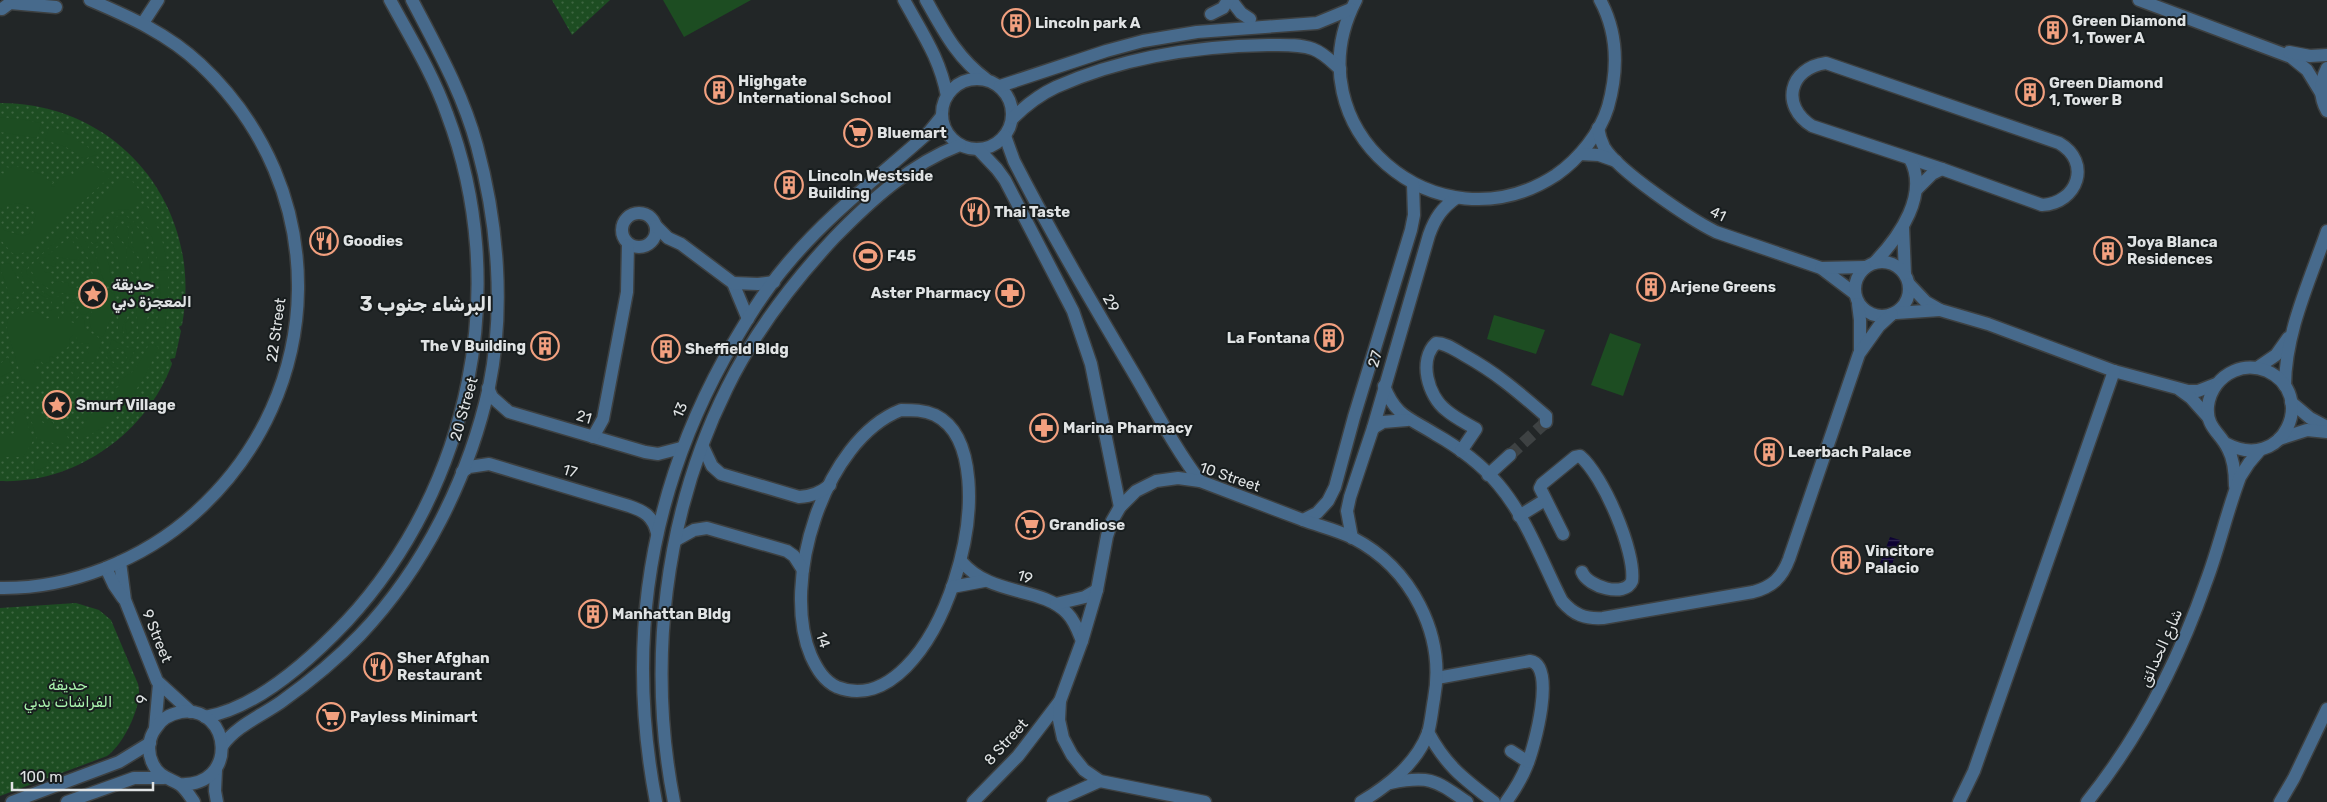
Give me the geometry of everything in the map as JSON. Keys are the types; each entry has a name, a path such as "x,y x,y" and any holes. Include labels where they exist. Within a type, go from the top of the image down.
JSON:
{"street":[{"name":"22 Street","path":"0,588 53,583 106,568 162,539 187,520 224,484 248,453 268,420 283,384 294,342 297,312 297,266 292,229 281,187 264,148 245,116 213,77 184,50 143,23 90,0"},
{"path":"143,23 158,0"},
{"name":"20 Street","path":"205,717 217,715 242,705 263,693 332,636 355,612 390,566 422,514 438,481 462,412 475,339 478,301 475,225 459,150 440,97 390,0"},
{"name":"20 Street","path":"222,746 227,739 246,723 278,704 327,666 376,616 420,555 439,522 462,472 488,388 496,326 497,269 487,186 477,145 464,105 448,67 412,0"},
{"path":"904,0 937,59 947,96"},
{"path":"926,0 950,44 961,58 994,83 1010,100 1013,118"},
{"path":"1210,14 1223,8 1228,0"},
{"path":"1232,0 1241,13 1250,19"},
{"path":"1354,5 1345,29 1340,70 1347,105 1365,141 1379,158 1413,184 1456,198 1486,199 1524,192 1557,174 1580,154 1598,128 1612,94 1615,58 1612,32 1600,0"},
{"path":"2140,0 2274,49 2310,56 2327,55"},
{"path":"2,9 10,3 56,6"},
{"path":"1340,70 1324,55 1313,49 1295,45 1248,46 1192,51 1132,62 1057,87 1041,95 1013,118 1005,136 988,148 978,149 960,145 948,133 942,116 947,96 954,87 976,78 994,83 1143,41 1214,30 1317,23 1354,5"},
{"path":"2274,49 2304,66 2321,93 2327,111"},
{"path":"1826,63 1836,66 2059,143 2071,153 2076,162 2078,173 2076,184 2066,196 2052,204 2042,205 1942,169 1812,126 1802,120 1795,111 1792,100 1797,78 1815,64 1826,63"},
{"path":"2321,93 2323,76 2327,68"},
{"name":"13","path":"656,802 644,724 641,677 643,628 657,533 681,448 708,388 748,319 787,264 822,225 924,137 942,116"},
{"name":"41","path":"1598,128 1604,147 1616,161 1656,194 1702,225 1716,232 1821,268"},
{"name":"29","path":"1005,136 1014,161 1092,303 1166,433 1200,481"},
{"path":"674,802 662,725 661,682 664,615 676,540 687,493 727,388 742,360 786,294 810,264 847,225 905,174 928,159 960,145"},
{"path":"978,149 1005,180 1074,311 1091,364 1120,507"},
{"name":"41","path":"1580,154 1599,155 1616,161"},
{"path":"1859,354 1861,329 1856,298 1856,278 1903,227 1917,189 1917,178 1910,159"},
{"path":"1917,189 1932,174 1942,169"},
{"name":"27","path":"1303,520 1317,513 1328,501 1335,486 1411,230 1414,215 1413,184"},
{"name":"27","path":"1352,538 1347,511 1350,497 1373,428 1434,220 1442,208 1456,198"},
{"path":"593,436 603,419 625,302 629,266 628,244 621,231 627,217 640,213 646,214 661,232 734,282 758,284 774,282"},
{"path":"649,244 656,232 656,226"},
{"path":"1373,428 1383,422 1395,419 1407,420 1434,433 1461,451 1498,484 1519,516 1544,562 1562,601 1570,610 1580,616 1603,618 1766,589 1784,571 1859,354 1868,339 1907,300 1903,227"},
{"path":"2285,386 2286,362 2294,329 2327,230"},
{"path":"628,244 639,248 649,244 676,242"},
{"path":"1821,268 1892,263 1926,302 1940,310 1988,324 2114,372 2177,389 2198,391 2216,384"},
{"path":"1821,268 1856,298 1864,311 1873,315 1883,317 1894,314 1940,310"},
{"path":"734,282 748,319"},
{"path":"2257,368 2276,355 2294,329"},
{"path":"1461,451 1476,430 1444,409 1435,397 1427,379 1427,366 1430,348 1436,343 1450,347 1494,372 1518,390 1546,416 1546,422"},
{"path":"2208,417 2209,400 2216,384 2222,378 2238,369 2257,368 2273,374 2285,386 2292,402 2310,418 2327,427"},
{"path":"1959,802 1974,771 2114,372"},
{"path":"1384,386 1389,399 1407,420"},
{"name":"21","path":"488,388 492,397 509,412 645,452 658,454 681,448"},
{"path":"2177,389 2191,398 2208,417 2216,434 2225,443 2236,449 2260,450 2279,440 2307,430 2327,432"},
{"path":"2279,440 2290,421 2292,402"},
{"name":"14","path":"901,410 917,410 935,415 949,425 959,439 967,473 968,514 960,561 952,587 924,644 904,670 877,686 862,691 846,690 832,685 821,675 806,644 802,626 803,570 812,531 830,485 846,456 858,441 885,416 901,410"},
{"path":"2225,443 2234,467 2235,494"},
{"path":"703,447 712,466 728,477 799,497 810,497 830,485"},
{"name":"شارع الحدائق","path":"2087,802 2132,739 2173,665 2206,584 2244,470 2260,450"},
{"path":"1488,475 1510,455"},
{"path":"1563,534 1540,490 1542,484 1578,456 1588,465 1608,497 1622,531 1633,574 1632,581 1628,587 1621,590 1598,586 1588,581 1582,572"},
{"name":"17","path":"462,472 469,467 489,464 634,508 646,513 652,519 657,533"},
{"name":"10 Street","path":"1205,802 1100,780 1084,770 1068,747 1059,720 1060,701 1082,641 1097,590 1107,536 1112,521 1120,507 1136,492 1156,481 1178,478 1200,481 1352,538 1378,554 1392,567 1417,598 1429,626 1436,655 1437,678 1428,732 1414,760 1390,782 1361,802"},
{"path":"1519,516 1544,500"},
{"path":"676,540 700,528 713,529 787,551 800,563 803,570"},
{"name":"19","path":"960,561 984,580 1056,604 1072,620 1082,641"},
{"name":"9 Street","path":"120,562 125,600"},
{"name":"9 Street","path":"106,568 114,585 125,600 159,684"},
{"path":"952,587 984,580"},
{"path":"1056,604 1085,597 1097,590"},
{"path":"1437,678 1530,661 1540,665 1542,672 1540,716 1528,762 1519,782 1506,802"},
{"name":"9","path":"159,684 191,712"},
{"name":"9","path":"156,728 159,684"},
{"name":"8 Street","path":"973,802 1018,756 1060,701"},
{"path":"2280,802 2301,764 2327,709"},
{"path":"67,802 134,778 164,778 179,784 196,783 210,776 220,762 222,746 217,729 205,717 191,712 183,712 167,717 156,728 150,742 151,758 154,766 164,778"},
{"path":"1428,732 1446,762 1458,774 1494,802"},
{"path":"12,802 119,762 150,742"},
{"path":"1511,751 1528,762"},
{"path":"216,770 215,786 218,802"},
{"path":"1390,782 1410,779 1438,782 1467,802"},
{"path":"1053,802 1100,780"},
{"path":"179,784 194,802"}],"green space":[{"path":"552,0 610,0 572,35"},
{"path":"663,0 751,0 684,37"},
{"name":"حديقة المعجزة دبي","path":"0,103 43,108 82,121 116,142 144,170 166,203 180,241 185,282 182,325 179,327 181,331 175,358 170,359 172,364 160,389 145,412 126,433 104,450 81,464 55,474 28,480 0,481"},
{"path":"0,117 41,123 37,138 0,132"},
{"path":"50,126 70,135 98,154 84,159 66,147 45,140"},
{"path":"0,156 1,173 4,174 6,167 11,168 12,165 47,176 46,179 53,182 51,186 54,187 60,178 74,174 73,171 91,162 110,177 28,251 17,255 12,253 0,239 0,213 4,216 1,223 4,230 23,236 29,234 36,215 27,206 20,204 8,205 5,211 0,208"},
{"path":"123,177 130,178 142,194 141,198 128,210 117,210 101,218 96,228 98,242 93,244 85,233 92,221 92,214 96,210 93,204"},
{"path":"147,206 161,235 168,266 159,267 152,237 138,211"},
{"path":"120,215 132,220 141,233 147,251 150,273 151,295 148,316 142,332 132,341 139,333 136,311 146,293 139,275 143,259 132,246 133,229 130,223 124,219 118,220 113,226 114,233 125,246 125,263 132,280 128,293 132,308 122,327 125,339 118,329 121,271 109,230 111,220"},
{"path":"120,224 125,224 129,228 128,245 139,260 135,268 135,276 140,295 134,302 131,294 134,277 126,263 127,248 116,232"},
{"path":"63,230 67,232 29,265 26,272 35,287 53,298 57,296 61,298 62,305 56,307 52,305 52,301 28,285 21,271 26,261"},
{"path":"76,230 79,230 93,257 102,287 100,291 96,289 90,262 75,234"},
{"path":"70,237 82,256 77,260 55,257 53,261 56,263 55,267 46,264 43,259"},
{"path":"102,244 109,265 111,281 108,284 104,282 94,250"},
{"path":"9,263 24,290 21,297 7,293 7,285 0,265"},
{"path":"39,263 45,272 54,274 53,279 49,281 52,285 55,281 68,283 69,287 78,288 81,277 89,278 90,294 64,294 48,288 41,283 31,270"},
{"path":"168,270 168,303 165,328 156,326 161,298 159,271"},
{"path":"115,291 112,315 103,337 93,332 90,322 91,314 96,306 105,301 104,292"},
{"path":"14,298 20,304 14,310 8,304"},
{"path":"70,300 76,306 70,312 64,306"},
{"path":"84,303 90,309 84,315 78,309"},
{"path":"54,309 58,311 58,319 64,313 69,313 72,317 71,322 74,323 78,317 82,317 85,321 84,328 102,340 95,362 89,363 84,361 74,367 75,372 80,372 76,382 74,381 75,378 71,369 74,363 73,360 83,358 89,354 87,350 90,346 88,343 83,344 78,341 73,335 69,339 70,344 67,348 60,348 60,353 55,358 50,356 49,362 43,364 40,359 35,360 33,365 40,374 41,379 36,384 31,384 25,379 22,380 7,329 8,320 18,311 22,315 35,312 45,319 49,318 49,311"},
{"path":"1494,315 1545,330 1536,354 1487,339"},
{"path":"130,318 132,329 127,335 125,324"},
{"path":"1610,333 1641,344 1623,396 1591,385"},
{"path":"112,339 125,347 136,348 127,365 121,368 112,367 108,362 107,356 110,355 113,363 120,365 125,363 127,358 124,350 119,348 113,349 107,354"},
{"path":"149,344 159,347 145,376 125,407 115,400 114,389 120,386 118,380 134,370"},
{"path":"8,357 13,371 0,377 0,364"},
{"path":"16,383 18,392 13,391 0,397 0,387"},
{"path":"102,387 109,390 111,395 109,402 121,413 105,426 80,441 75,432 87,426 87,421 81,419 85,412 87,415 92,414 93,410 91,407 98,408 100,412 104,411 104,407 100,406 100,400 107,399 108,393 104,391 97,392"},
{"path":"22,406 33,441 23,457 0,457 0,435 14,433 16,422 13,414 19,412"},
{"path":"29,413 43,417 41,420 43,423 47,423 49,420 53,422 54,429 58,430 62,427 72,445 61,445 37,439"},
{"path":"41,457 46,458 51,465 35,471 34,462"},
{"name":"حديقة الفراشات بدبي","path":"76,603 99,610 111,620 138,684 138,702 135,713 125,734 107,756 0,796 0,608"}],"shaded area":[{"path":"1890,537 1900,540 1891,568 1884,570 1879,566"}],"tunnel":[{"path":"1510,455 1546,422"}],"place":[{"name":"Lincoln park A","path":"1016,23"},
{"name":"Green Diamond 1, Tower A","path":"2053,30"},
{"name":"Highgate International School","path":"719,90"},
{"name":"Green Diamond 1, Tower B","path":"2030,92"},
{"name":"Bluemart","path":"858,133"},
{"name":"Lincoln Westside Building","path":"789,185"},
{"name":"Thai Taste","path":"975,212"},
{"name":"Goodies","path":"324,241"},
{"name":"Joya Blanca Residences","path":"2108,251"},
{"name":"F45","path":"868,256"},
{"name":"Arjene Greens","path":"1651,287"},
{"name":"Aster Pharmacy","path":"1010,293"},
{"name":"حديقة المعجزة دبي","path":"93,294"},
{"name":"La Fontana","path":"1329,338"},
{"name":"The V Building","path":"545,346"},
{"name":"Sheffield Bldg","path":"666,349"},
{"name":"Smurf Village","path":"57,405"},
{"name":"Marina Pharmacy","path":"1044,428"},
{"name":"Leerbach Palace","path":"1769,452"},
{"name":"Grandiose","path":"1030,525"},
{"name":"Vincitore Palacio","path":"1846,560"},
{"name":"Manhattan Bldg","path":"593,614"},
{"name":"Sher Afghan Restaurant","path":"378,667"},
{"name":"Payless Minimart","path":"331,717"}],"district":[{"name":"البرشاء جنوب 3","path":"426,304"}]}
